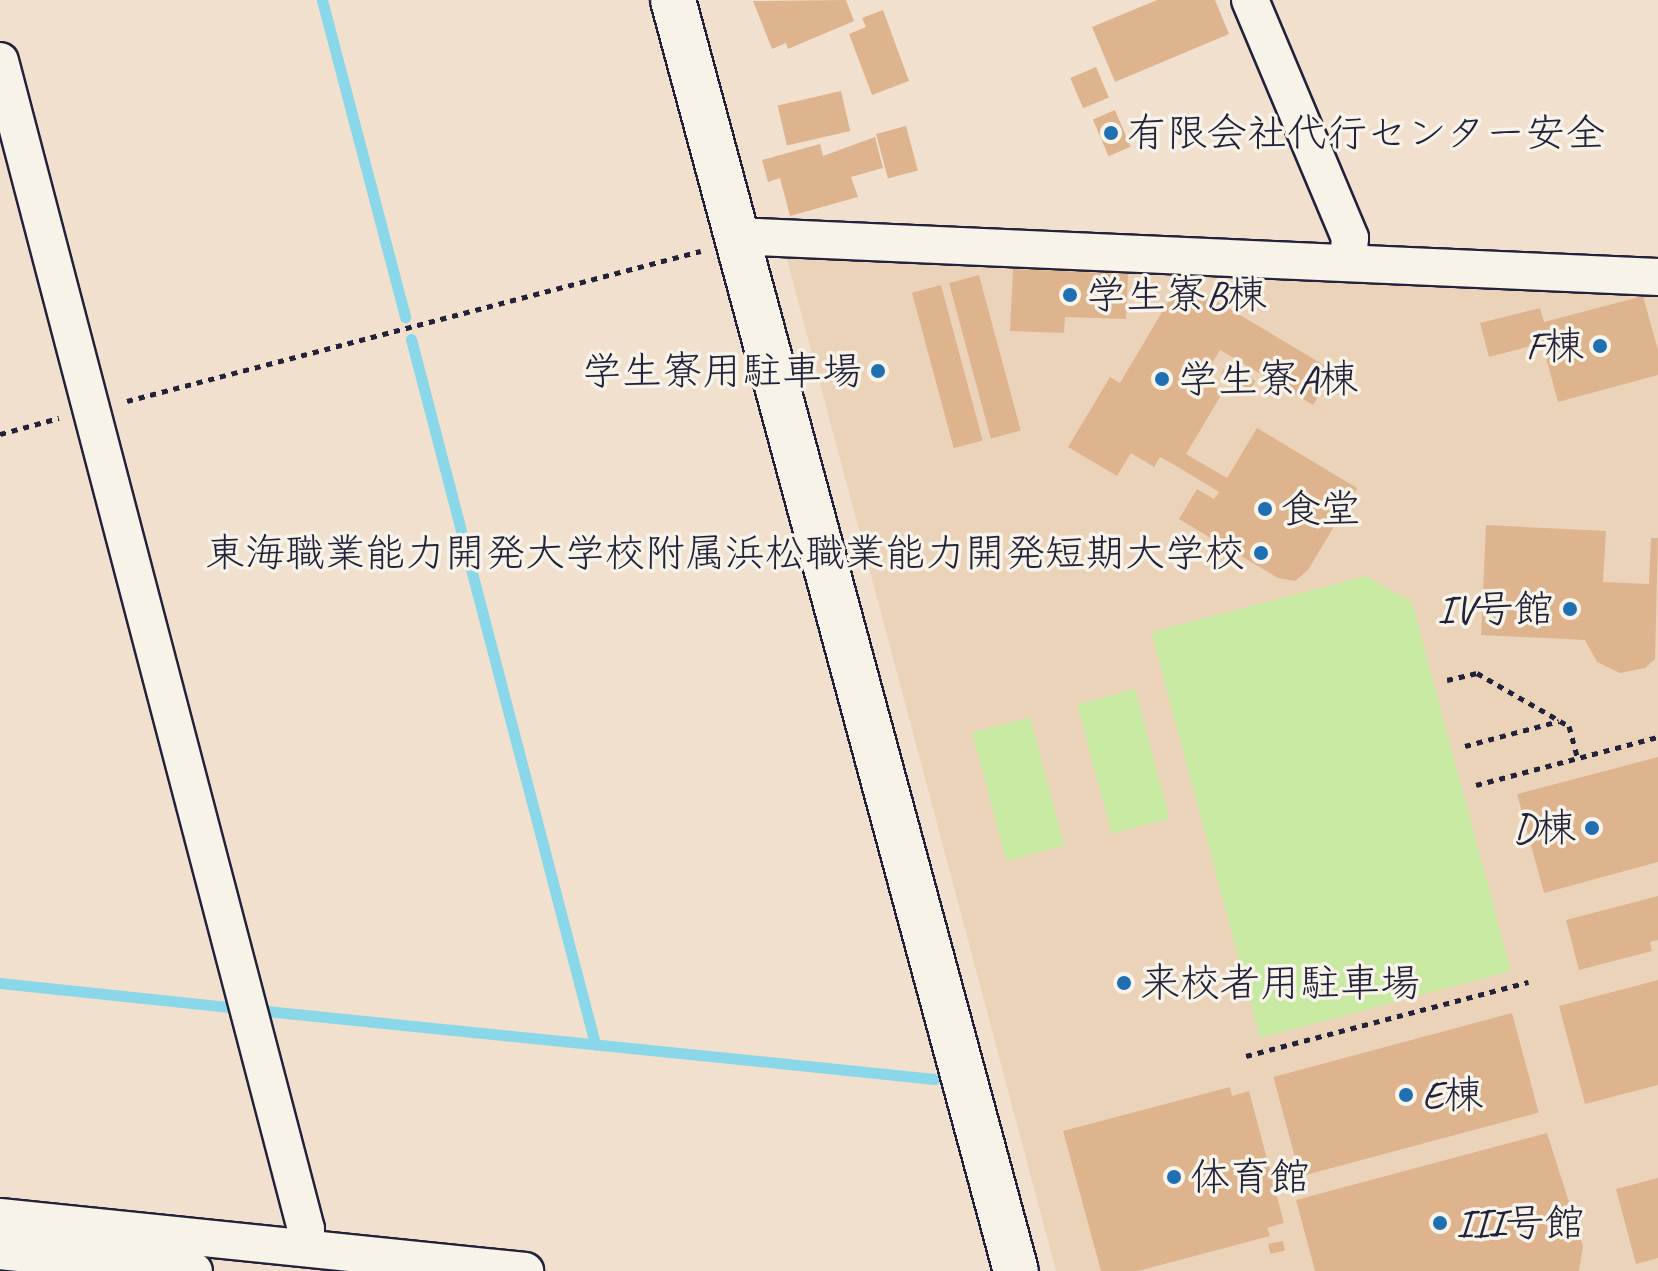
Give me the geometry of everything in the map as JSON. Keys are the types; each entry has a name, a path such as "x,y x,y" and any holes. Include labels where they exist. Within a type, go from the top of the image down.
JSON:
{"street":[{"path":"673,0 741,241 1016,1271"},
{"path":"1250,0 1350,238 1348,263"},
{"path":"0,61 306,1229 319,1257"},
{"path":"741,241 757,237 1658,277"},
{"path":"0,1217 319,1257 525,1271"},
{"path":"0,1251 194,1271"}],"path":[{"path":"0,434 741,241"},
{"path":"1447,680 1477,673 1569,726 1578,759"},
{"path":"1465,746 1560,721"},
{"path":"1476,785 1658,737"},
{"path":"1246,1056 1528,982"}],"shaded area":[{"name":"東海職業能力開発大学校附属浜松職業能力開発短期大学校","path":"786,256 1658,295 1658,1271 1056,1271"}],"green space":[{"path":"1366,576 1412,602 1511,971 1260,1038 1151,632"},
{"path":"1135,689 1170,818 1112,834 1077,705"},
{"path":"1030,717 1064,845 1006,861 972,733"}],"building":[{"path":"846,0 854,21 788,49 786,43 772,49 753,1"},
{"path":"1157,0 1215,0 1229,34 1115,82 1092,27"},
{"path":"883,10 909,81 872,95 849,34 866,27 862,18"},
{"path":"1096,67 1109,97 1083,108 1070,78"},
{"path":"841,91 850,131 787,146 778,106"},
{"path":"1115,110 1131,147 1109,156 1093,119"},
{"path":"906,126 918,170 888,178 876,134"},
{"path":"875,137 883,168 851,177 858,197 790,216 780,178 768,182 762,160 820,144 823,156"},
{"name":"学生寮B棟","path":"1013,269 1128,274 1126,319 1065,317 1064,333 1010,331"},
{"path":"979,275 1021,431 991,439 949,283"},
{"path":"1181,280 1334,371 1313,405 1220,350 1202,380 1223,392 1186,454 1227,478 1257,428 1357,488 1308,570 1295,581 1278,578 1179,519 1197,489 1214,499 1219,492 1178,467 1160,457 1154,467 1131,453 1117,476 1068,447 1110,377 1120,383"},
{"path":"1145,282 1160,283 1159,293 1145,293"},
{"path":"941,285 983,441 954,448 912,293"},
{"name":"F棟","path":"1643,296 1658,350 1658,375 1558,402 1542,343 1489,357 1480,323 1540,308 1544,322"},
{"path":"1227,364 1255,381 1250,390 1221,373"},
{"name":"IV号館","path":"1486,525 1606,531 1603,582 1649,584 1651,538 1658,538 1655,659 1645,668 1620,673 1597,662 1585,640 1481,635"},
{"name":"D棟","path":"1658,757 1658,862 1544,893 1517,794"},
{"path":"1658,896 1658,940 1650,942 1652,951 1579,970 1566,920"},
{"path":"1658,980 1658,1085 1585,1104 1559,1006"},
{"name":"E棟","path":"1512,1013 1539,1112 1300,1176 1273,1077"},
{"name":"体育館","path":"1230,1087 1232,1096 1249,1091 1284,1223 1267,1228 1270,1236 1138,1271 1101,1271 1063,1131"},
{"name":"III号館","path":"1547,1133 1583,1246 1579,1271 1315,1271 1296,1200"},
{"path":"1658,1178 1658,1258 1636,1264 1616,1189"},
{"path":"1283,1241 1285,1251 1270,1254 1268,1244"}],"waterway":[{"path":"322,0 405,317"},
{"path":"411,339 595,1044"},
{"path":"0,983 230,1007"},
{"path":"266,1011 935,1079"}],"place":[{"name":"有限会社代行センター安全","path":"1111,133"},
{"name":"学生寮B棟","path":"1070,295"},
{"name":"F棟","path":"1600,346"},
{"name":"学生寮用駐車場","path":"878,371"},
{"name":"学生寮A棟","path":"1162,379"},
{"name":"食堂","path":"1265,509"},
{"name":"東海職業能力開発大学校附属浜松職業能力開発短期大学校","path":"1261,553"},
{"name":"IV号館","path":"1570,609"},
{"name":"D棟","path":"1592,828"},
{"name":"来校者用駐車場","path":"1124,983"},
{"name":"E棟","path":"1406,1095"},
{"name":"体育館","path":"1174,1177"},
{"name":"III号館","path":"1440,1223"}]}
